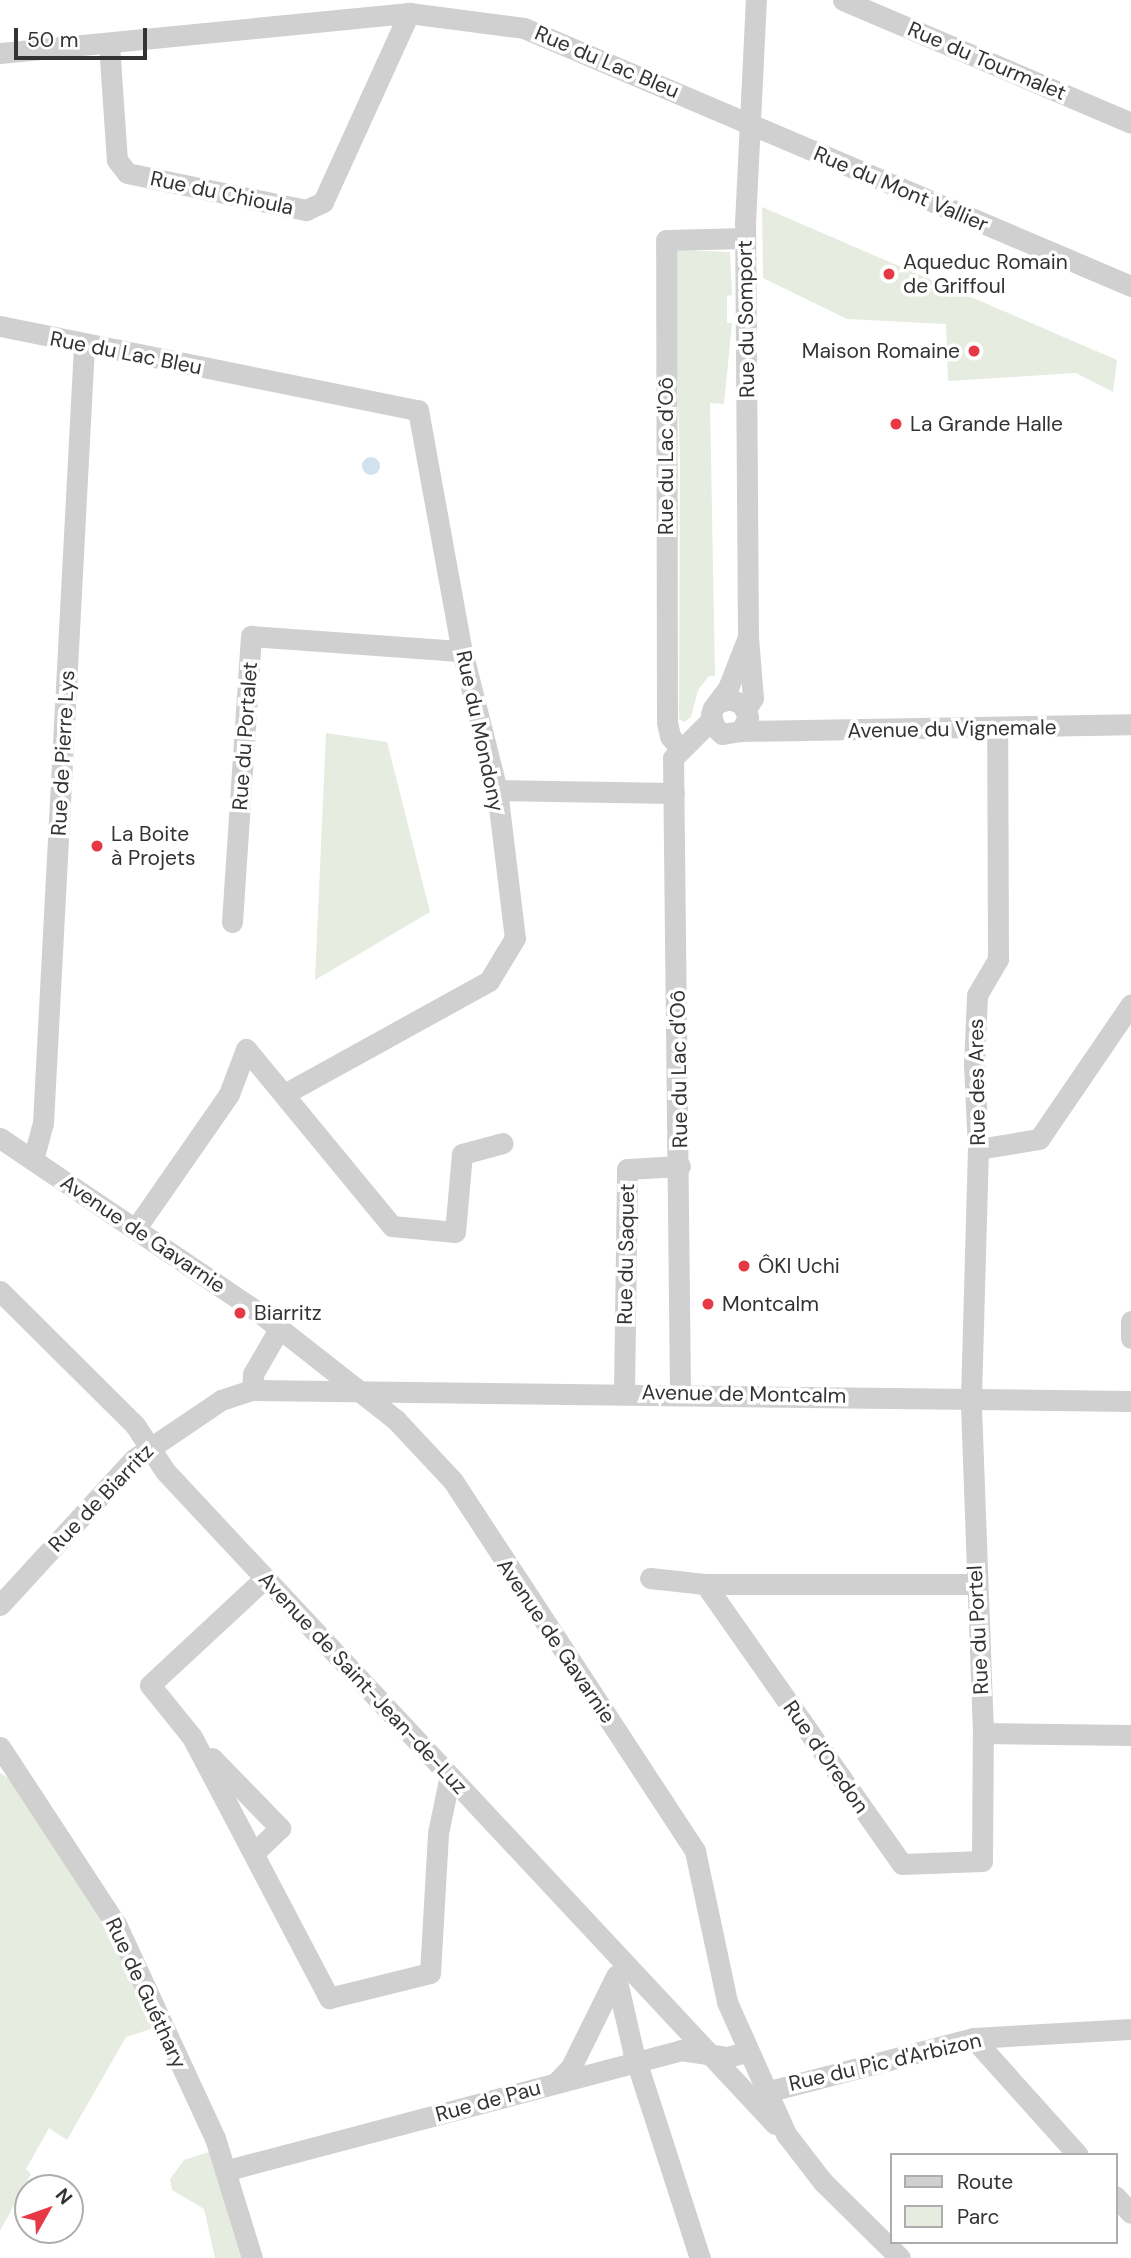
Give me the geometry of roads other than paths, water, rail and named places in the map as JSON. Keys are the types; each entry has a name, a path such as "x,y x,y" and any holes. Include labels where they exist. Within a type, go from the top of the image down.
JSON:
{"street":[{"name":"Rue du Somport","path":"731,719 753,698 748,637 746,239 756,0"},
{"name":"Rue du Tourmalet","path":"843,0 1131,123"},
{"name":"Rue du Lac Bleu","path":"0,53 409,13 544,34 750,123"},
{"name":"Rue du Chioula","path":"109,44 117,160 127,173 306,210 323,202 409,13"},
{"name":"Rue du Mont Vallier","path":"750,123 1131,286"},
{"name":"Rue du Lac d'Oô","path":"680,1392 680,1166 673,758 684,746 670,736 667,722 666,240 746,239"},
{"name":"Rue du Lac Bleu","path":"0,326 418,410"},
{"name":"Rue de Pierre Lys","path":"33,1160 43,1123 84,345"},
{"name":"Rue du Mondony","path":"284,1094 489,981 515,938 503,867 497,790 462,651 418,410"},
{"name":"Rue du Portalet","path":"232,922 251,636 462,651"},
{"name":"Rue du Somport","path":"731,719 728,688 748,637"},
{"path":"684,746 731,719"},
{"name":"Avenue du Vignemale","path":"731,719 773,733 1131,724"},
{"name":"Rue des Ares","path":"971,1398 978,1149 974,1065 977,995 998,959 997,729"},
{"path":"497,790 674,793"},
{"path":"978,1149 1038,1139 1131,1004"},
{"path":"136,1228 229,1094 246,1049 392,1226 455,1232 462,1154 503,1143"},
{"name":"Avenue de Gavarnie","path":"0,1138 136,1228 279,1329 410,1434 453,1482 695,1852 715,1957 747,2052 786,2134 823,2182 900,2258"},
{"name":"Rue du Saquet","path":"624,1392 627,1169 680,1166"},
{"name":"Avenue de Saint-Jean-de-Luz","path":"0,1291 149,1446 165,1471 449,1780 491,1816 786,2134"},
{"path":"1131,1321 1131,1338"},
{"path":"252,1390 253,1374 279,1329"},
{"name":"Rue de Biarritz","path":"0,1605 149,1446 221,1400 252,1390 358,1391"},
{"name":"Avenue de Montcalm","path":"358,1391 680,1392 1131,1402"},
{"name":"Rue du Portel","path":"971,1398 975,1584 983,1734 982,1861"},
{"path":"256,1851 280,1828 192,1737 150,1685 265,1578"},
{"path":"650,1578 705,1584 975,1584"},
{"name":"Rue d'Oredon","path":"705,1584 902,1864 982,1861"},
{"path":"983,1734 1131,1735"},
{"path":"192,1737 256,1851 329,1998 430,1973 438,1833 449,1780"},
{"name":"Rue de Guéthary","path":"0,1747 116,1924 228,2169 252,2258"},
{"path":"613,1946 617,1981 639,2063 700,2258"},
{"path":"556,2083 570,2067 617,1981"},
{"name":"Rue du Pic d'Arbizon","path":"766,2092 973,2039 1131,2029"},
{"path":"973,2039 1076,2153"},
{"name":"Rue de Pau","path":"228,2169 681,2050 708,2051 727,2057 747,2052"},
{"path":"1117,2198 1131,2213"}],"water":[{"path":"371,457 377,460 380,466 377,472 371,475 365,472 362,466 365,460"}],"place":[{"name":"Aqueduc Romain de Griffoul","path":"889,274"},
{"name":"Maison Romaine","path":"974,351"},
{"name":"La Grande Halle","path":"896,424"},
{"name":"La Boite à Projets","path":"97,846"},
{"name":"ÔKI Uchi","path":"744,1266"},
{"name":"Montcalm","path":"708,1304"},
{"name":"Biarritz","path":"240,1313"}]}
